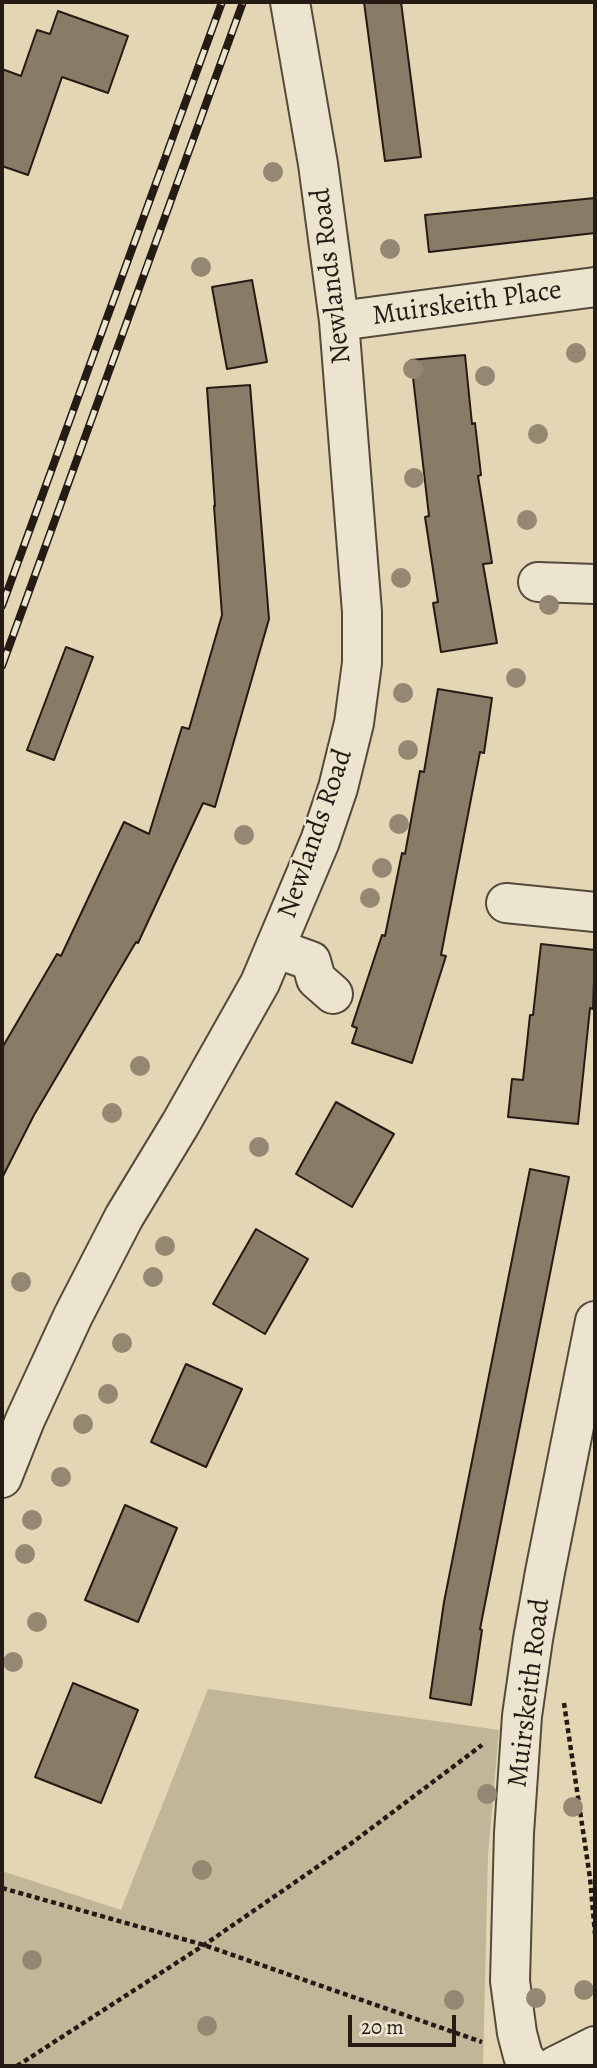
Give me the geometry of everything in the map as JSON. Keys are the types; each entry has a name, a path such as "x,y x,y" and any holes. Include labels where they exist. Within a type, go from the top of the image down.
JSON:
{"street":[{"name":"Newlands Road","path":"2,1478 24,1420 124,1217 260,983 320,841 338,788 354,723 362,663 362,612 339,321 318,164 290,2"},
{"name":"Muirskeith Place","path":"339,321 595,287"},
{"path":"538,582 595,584"},
{"path":"506,903 595,912"},
{"path":"275,948 311,961 316,979 333,994"},
{"name":"Muirskeith Road","path":"536,2063 513,2010 510,1949 522,1716 545,1572 595,1321"},
{"path":"536,2063 595,2046"}],"path":[{"path":"562,1692 592,1877 595,1934"},
{"path":"17,2066 204,1945 349,1845 522,1716"},
{"path":"2,1888 204,1945 536,2063"}],"shaded area":[{"path":"208,1689 499,1730 488,1855 483,2066 2,2066 2,1871 121,1910"}],"building":[{"path":"364,2 401,2 421,157 385,161"},
{"path":"58,11 128,36 108,93 62,77 28,175 2,166 2,69 21,76 37,30 50,34"},
{"path":"595,198 595,233 429,252 425,215"},
{"path":"252,280 267,362 227,369 212,287"},
{"path":"465,355 472,424 475,423 481,475 478,476 492,563 483,564 497,643 441,652 433,603 438,602 425,517 429,516 411,360"},
{"path":"250,385 269,619 215,807 203,803 138,943 136,942 34,1115 2,1178 2,1048 57,954 61,956 124,822 149,834 182,727 189,729 222,615 207,388"},
{"path":"66,647 93,657 54,760 27,750"},
{"path":"438,689 492,698 484,753 480,752 441,955 446,956 412,1063 352,1043 357,1028 352,1026 382,935 385,936 402,853 405,854 420,771 424,772"},
{"path":"541,944 595,950 593,1009 590,1008 578,1124 508,1117 512,1079 523,1080"},
{"path":"336,1102 394,1134 352,1207 296,1174"},
{"path":"530,1169 569,1177 480,1629 482,1630 471,1705 430,1698 444,1602"},
{"path":"256,1229 308,1259 265,1334 213,1304"},
{"path":"186,1364 242,1389 206,1467 151,1442"},
{"path":"125,1505 177,1528 138,1622 85,1600"},
{"path":"73,1683 138,1710 101,1803 35,1777"}],"railway":[{"path":"2,606 222,2"},
{"path":"2,666 243,2"}]}
